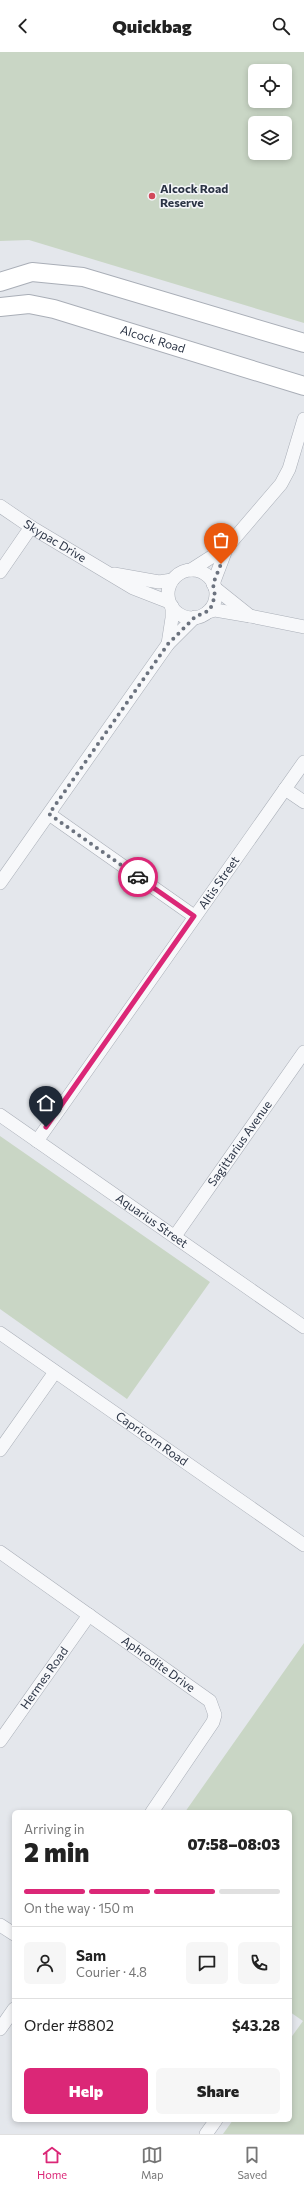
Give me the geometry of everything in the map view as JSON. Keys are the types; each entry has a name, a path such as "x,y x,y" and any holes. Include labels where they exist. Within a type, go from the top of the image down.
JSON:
{"street":[{"path":"0,282 32,272 83,277 304,343"},
{"name":"Alcock Road","path":"0,307 29,304 54,309 304,386"},
{"path":"191,570 228,547 264,505 286,476 304,419"},
{"name":"Skypac Drive","path":"0,506 31,527 112,574 133,588 171,604"},
{"path":"0,572 31,527"},
{"path":"208,612 214,603 214,586 228,547"},
{"path":"168,644 172,618 171,604 168,595 172,580 184,571 191,570 203,573 214,586 250,616"},
{"name":"Skypac Drive","path":"112,574 128,575 159,582 172,580"},
{"path":"171,604 182,615 195,617"},
{"path":"0,883 168,644 195,617 215,610 304,627"},
{"name":"Altis Street","path":"37,1141 194,916 304,762"},
{"path":"285,789 304,802"},
{"path":"49,814 194,916"},
{"name":"Sagittarius Avenue","path":"175,1236 304,1052"},
{"name":"Aquarius Street","path":"0,1115 304,1327"},
{"name":"Capricorn Road","path":"0,1333 304,1545"},
{"path":"0,1450 55,1372"},
{"name":"Aphrodite Drive","path":"0,1552 203,1695 212,1706 215,1715 213,1722 153,1810"},
{"name":"Hermes Road","path":"0,1741 89,1614"},
{"path":"0,1924 12,1933"},
{"path":"0,2029 12,2012"},
{"path":"206,2134 215,2122"}],"green space":[{"name":"Alcock Road Reserve","path":"0,52 304,52 304,323 29,240 0,241"},
{"path":"0,1136 210,1282 127,1399 0,1309"},
{"path":"304,1643 304,2134 223,2134 232,2122 292,2122 292,2036 303,2021 292,2013 292,1810 186,1810"}],"way so far":[{"path":"138,877 49,814 168,644 195,617 200,616 210,610 214,603 215,596 215,588 213,584 221,564"}],"place":[{"name":"Alcock Road Reserve","path":"152,196"}],"route":[{"path":"46,1127 194,916 138,877"}]}
